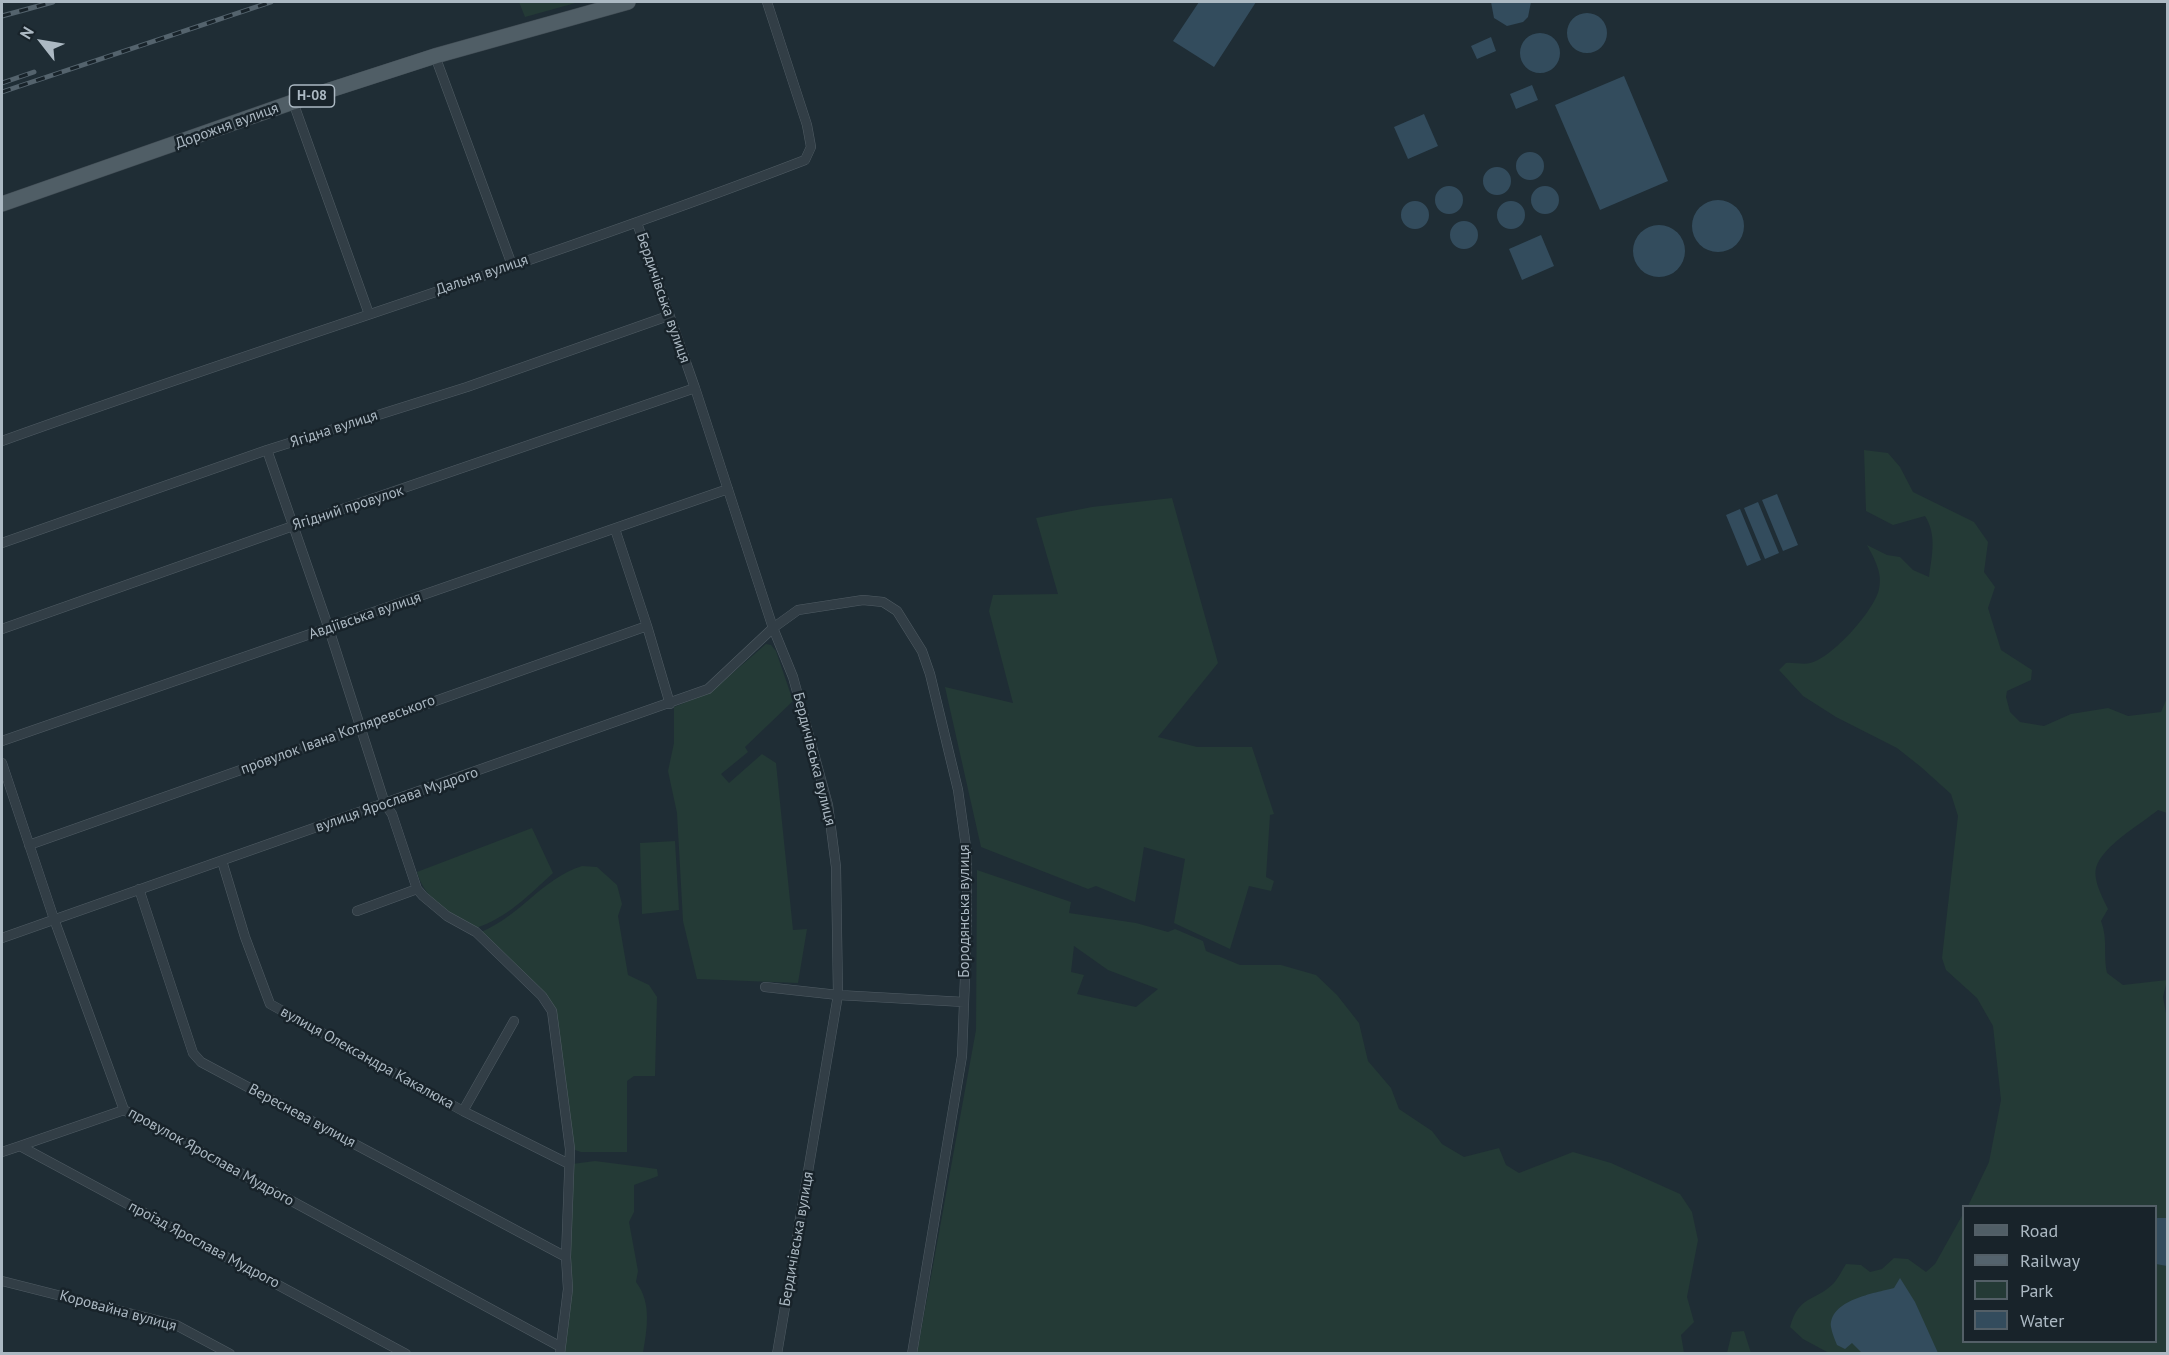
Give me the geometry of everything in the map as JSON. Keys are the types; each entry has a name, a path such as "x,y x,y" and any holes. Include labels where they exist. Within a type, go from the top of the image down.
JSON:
{"main road":[{"name":"Дорожня вулиця","path":"2,204 293,102 435,56 628,2"}],"street":[{"name":"Дальня вулиця","path":"2,441 184,376 637,223 804,160 811,147 807,125 767,2"},
{"path":"435,56 512,265"},
{"path":"293,102 369,314"},
{"name":"Бердичівська вулиця","path":"637,223 695,388 772,628 794,677 828,805 836,867 838,995 777,1353"},
{"name":"Ягідна вулиця","path":"2,543 267,450 467,387 668,316"},
{"name":"Ягідний провулок","path":"2,629 695,388"},
{"path":"267,450 329,628 385,804 392,814 417,889 441,912 476,932 542,996 552,1011 570,1149 566,1316 559,1350"},
{"name":"Авдіївська вулиця","path":"2,741 728,489"},
{"path":"615,529 670,704"},
{"name":"Бородянська вулиця","path":"772,628 798,610 871,600 883,602 897,611 922,651 942,713 958,790 967,854 962,1056 912,1353"},
{"name":"провулок Івана Котляревського","path":"29,845 647,626"},
{"name":"вулиця Ярослава Мудрого","path":"2,938 708,689 772,628"},
{"name":"провулок Ярослава Мудрого","path":"2,763 54,919 123,1110 559,1350"},
{"name":"вулиця Олександра Какалюка","path":"222,861 245,937 270,1004 464,1111 568,1164"},
{"name":"Вереснева вулиця","path":"140,889 193,1053 201,1062 566,1257"},
{"path":"357,911 417,889"},
{"path":"765,987 838,995 964,1002"},
{"path":"464,1111 514,1022"},
{"path":"2,1152 123,1110"},
{"name":"проїзд Ярослава Мудрого","path":"20,1146 406,1353"},
{"name":"Коровайна вулиця","path":"2,1281 176,1325 230,1353"}],"green space":[{"path":"519,2 579,2 525,17"},
{"path":"1864,450 1888,453 1900,467 1913,492 1974,522 1988,542 1984,572 1995,587 1988,608 2001,650 2032,670 2031,680 2007,691 2006,697 2010,712 2020,722 2044,726 2071,714 2108,708 2128,716 2161,712 2167,698 2167,813 2158,810 2123,836 2106,852 2095,873 2108,909 2101,921 2107,973 2123,985 2167,980 2163,997 2168,1024 2167,1353 1829,1353 1803,1339 1790,1327 1798,1309 1833,1284 1846,1264 1861,1265 1870,1272 1882,1269 1894,1258 1908,1259 1926,1272 1935,1264 1962,1216 1962,1343 2157,1343 2157,1205 1968,1205 1989,1162 2001,1100 1993,1026 1977,998 1946,970 1942,958 1958,816 1951,794 1897,748 1836,717 1803,696 1779,670 1786,663 1804,664 1819,660 1840,643 1861,621 1876,598 1880,583 1877,566 1867,545 1887,555 1900,557 1913,570 1929,577 1932,538 1925,516 1893,525 1866,511"},
{"path":"1172,498 1218,663 1158,737 1197,747 1252,747 1274,814 1270,815 1266,877 1274,881 1271,891 1249,886 1230,949 1174,923 1185,859 1144,847 1135,902 1096,886 1088,889 981,847 945,687 1013,703 989,611 993,595 1058,594 1036,518 1092,507"},
{"path":"766,644 771,645 776,651 793,701 745,747 748,752 721,774 729,783 762,754 776,763 793,930 807,929 798,983 697,979 683,921 677,813 668,771 674,743 674,707 711,692"},
{"path":"532,828 553,873 517,905 497,919 475,928 440,906 432,899 421,882 417,872"},
{"path":"675,841 679,910 642,914 640,843"},
{"path":"582,866 597,867 617,885 622,904 618,916 628,975 649,985 657,997 655,1076 634,1076 627,1081 627,1152 581,1152 572,1149 557,1017 481,932 509,916 554,880"},
{"path":"977,870 1071,902 1069,913 1136,923 1168,932 1175,929 1203,941 1206,951 1240,965 1281,965 1316,975 1337,995 1359,1023 1368,1061 1391,1088 1399,1109 1432,1131 1442,1144 1464,1157 1499,1148 1506,1165 1519,1173 1573,1152 1611,1163 1680,1194 1692,1212 1698,1240 1687,1297 1694,1322 1681,1335 1684,1353 917,1353 976,1030","holes":["1074,946 1108,970 1158,989 1136,1007 1077,994 1084,975 1071,972"]},
{"path":"595,1161 657,1169 658,1176 634,1185 634,1212 629,1222 638,1271 636,1282 644,1299 647,1316 643,1353 569,1354 563,1350 572,1164"},
{"path":"1744,1331 1751,1353 1727,1353 1732,1332"}],"water":[{"path":"1199,2 1256,2 1214,67 1173,41"},
{"path":"1491,2 1531,2 1528,17 1523,22 1507,26 1494,18"},
{"path":"1587,13 1595,14 1601,19 1606,25 1606,41 1601,47 1595,52 1587,53 1579,52 1573,47 1568,41 1567,33 1568,25 1573,19 1579,14"},
{"path":"1540,33 1548,34 1554,39 1559,45 1559,61 1554,67 1548,72 1540,73 1532,72 1526,67 1521,61 1520,53 1521,45 1526,39 1532,34"},
{"path":"1491,37 1496,51 1477,59 1471,46"},
{"path":"1624,76 1668,181 1600,210 1555,105"},
{"path":"1532,85 1538,100 1516,109 1510,94"},
{"path":"1424,114 1438,146 1408,159 1394,127"},
{"path":"1530,152 1540,156 1544,166 1540,176 1530,180 1520,176 1516,166 1520,156"},
{"path":"1497,167 1507,171 1511,181 1507,191 1497,195 1487,191 1483,181 1487,171"},
{"path":"1449,186 1459,190 1463,200 1459,210 1449,214 1439,210 1435,200 1439,190"},
{"path":"1545,186 1555,190 1559,200 1555,210 1545,214 1535,210 1531,200 1535,190"},
{"path":"1713,200 1723,200 1737,207 1744,226 1737,245 1723,252 1713,252 1703,248 1696,241 1692,231 1692,221 1696,211 1703,204"},
{"path":"1415,201 1425,205 1429,215 1425,225 1415,229 1405,225 1401,215 1405,205"},
{"path":"1511,201 1521,205 1525,215 1521,225 1511,229 1501,225 1497,215 1501,205"},
{"path":"1464,221 1474,225 1478,235 1474,245 1464,249 1454,245 1450,235 1454,225"},
{"path":"1654,225 1664,225 1678,232 1685,251 1678,270 1664,277 1654,277 1644,273 1637,266 1633,256 1633,246 1637,236 1644,229"},
{"path":"1541,235 1554,266 1522,280 1509,249"},
{"path":"1777,494 1798,545 1783,551 1762,500"},
{"path":"1758,502 1779,553 1765,559 1744,508"},
{"path":"1740,509 1761,560 1747,566 1726,515"},
{"path":"2157,1218 2167,1218 2167,1266 2157,1264"},
{"path":"1900,1278 1915,1302 1938,1353 1862,1353 1852,1343 1845,1349 1837,1345 1831,1327 1832,1318 1837,1310 1865,1295 1894,1288"}],"railway":[{"path":"2,16 53,2"},
{"path":"2,92 271,2"},
{"path":"2,83 34,72"}]}
